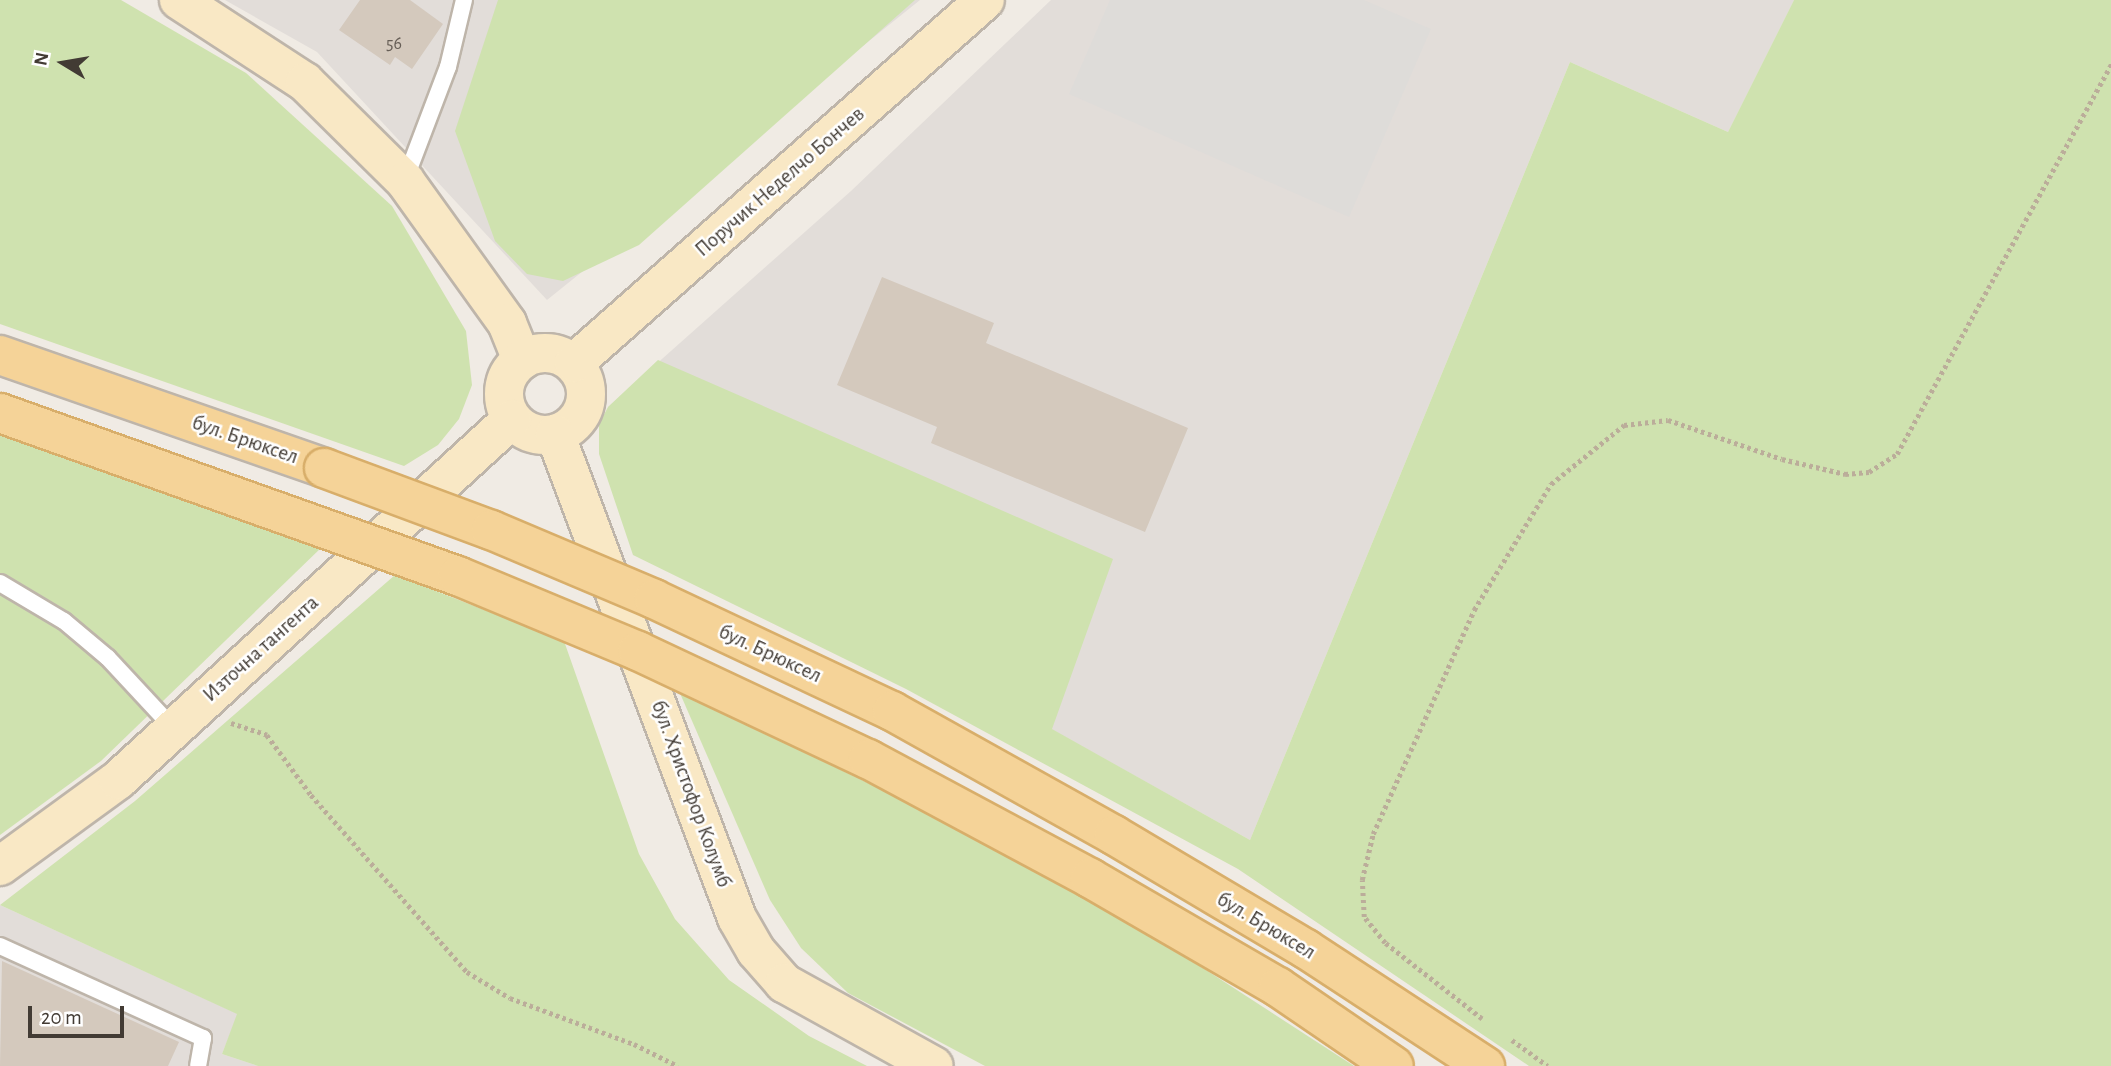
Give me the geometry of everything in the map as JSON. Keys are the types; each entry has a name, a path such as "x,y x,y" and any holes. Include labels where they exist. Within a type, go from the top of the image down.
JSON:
{"main road":[{"name":"бул. Брюксел","path":"0,355 491,530 654,599 892,711 1270,928 1494,1050"},
{"path":"0,413 458,576 638,652 843,747 1090,877 1278,988 1394,1066"}],"street":[{"path":"179,0 305,82 405,181 507,323 522,360"},
{"name":"Поручик Неделчо Бончев","path":"574,363 985,0"},
{"path":"554,353 574,363 584,381 584,409 576,421 555,434 537,434 512,419 503,392 507,379 522,360 554,353"},
{"name":"Източна тангента","path":"0,866 118,780 512,419"},
{"name":"бул. Христофор Колумб","path":"555,434 737,918 757,951 783,983 934,1066"}],"lane":[{"path":"405,181 448,67 464,0"},
{"path":"0,583 64,621 184,720"},
{"path":"0,946 203,1038 198,1066"}],"path":[{"path":"1493,1027 1385,943 1364,917 1362,880 1373,834 1474,610 1551,484 1624,425 1668,420 1782,460 1845,474 1869,472 1897,454 2111,64"},
{"path":"184,720 267,735 311,796 467,972 510,998 634,1044 678,1066"},
{"path":"1494,1050 1548,1066"}],"shaded area":[{"path":"225,0 920,0 547,300 317,52"},
{"path":"1051,0 1794,0 1728,132 1570,62 1250,840 1051,729 608,407 851,191"},
{"path":"1110,0 1364,0 1431,29 1349,217 1069,94"},
{"path":"0,905 238,1014 222,1054 258,1066 0,1066"}],"green space":[{"path":"0,0 121,0 246,73 392,206 466,331 472,385 459,419 438,445 404,466 0,324"},
{"path":"498,0 915,0 639,245 563,281 527,274 495,241 455,131"},
{"path":"1794,0 2111,0 2111,1066 1529,1066 1238,869 906,689 633,555 599,454 599,424 608,407 658,360 1113,559 1052,729 1250,840 1570,62 1728,132"},
{"path":"0,432 323,546 101,761 0,835"},
{"path":"395,575 564,641 639,854 675,919 729,980 809,1036 867,1066 258,1066 222,1054 237,1014 0,905 135,801"},
{"path":"679,691 915,806 1155,937 1354,1066 985,1066 848,993 801,948 770,900"}],"building":[{"path":"360,0 410,0 443,24 412,69 395,57 390,65 339,30"},
{"path":"882,277 994,323 986,343 1188,428 1145,532 931,443 937,427 837,385"},
{"path":"2,961 179,1042 168,1066 0,1066"}]}
